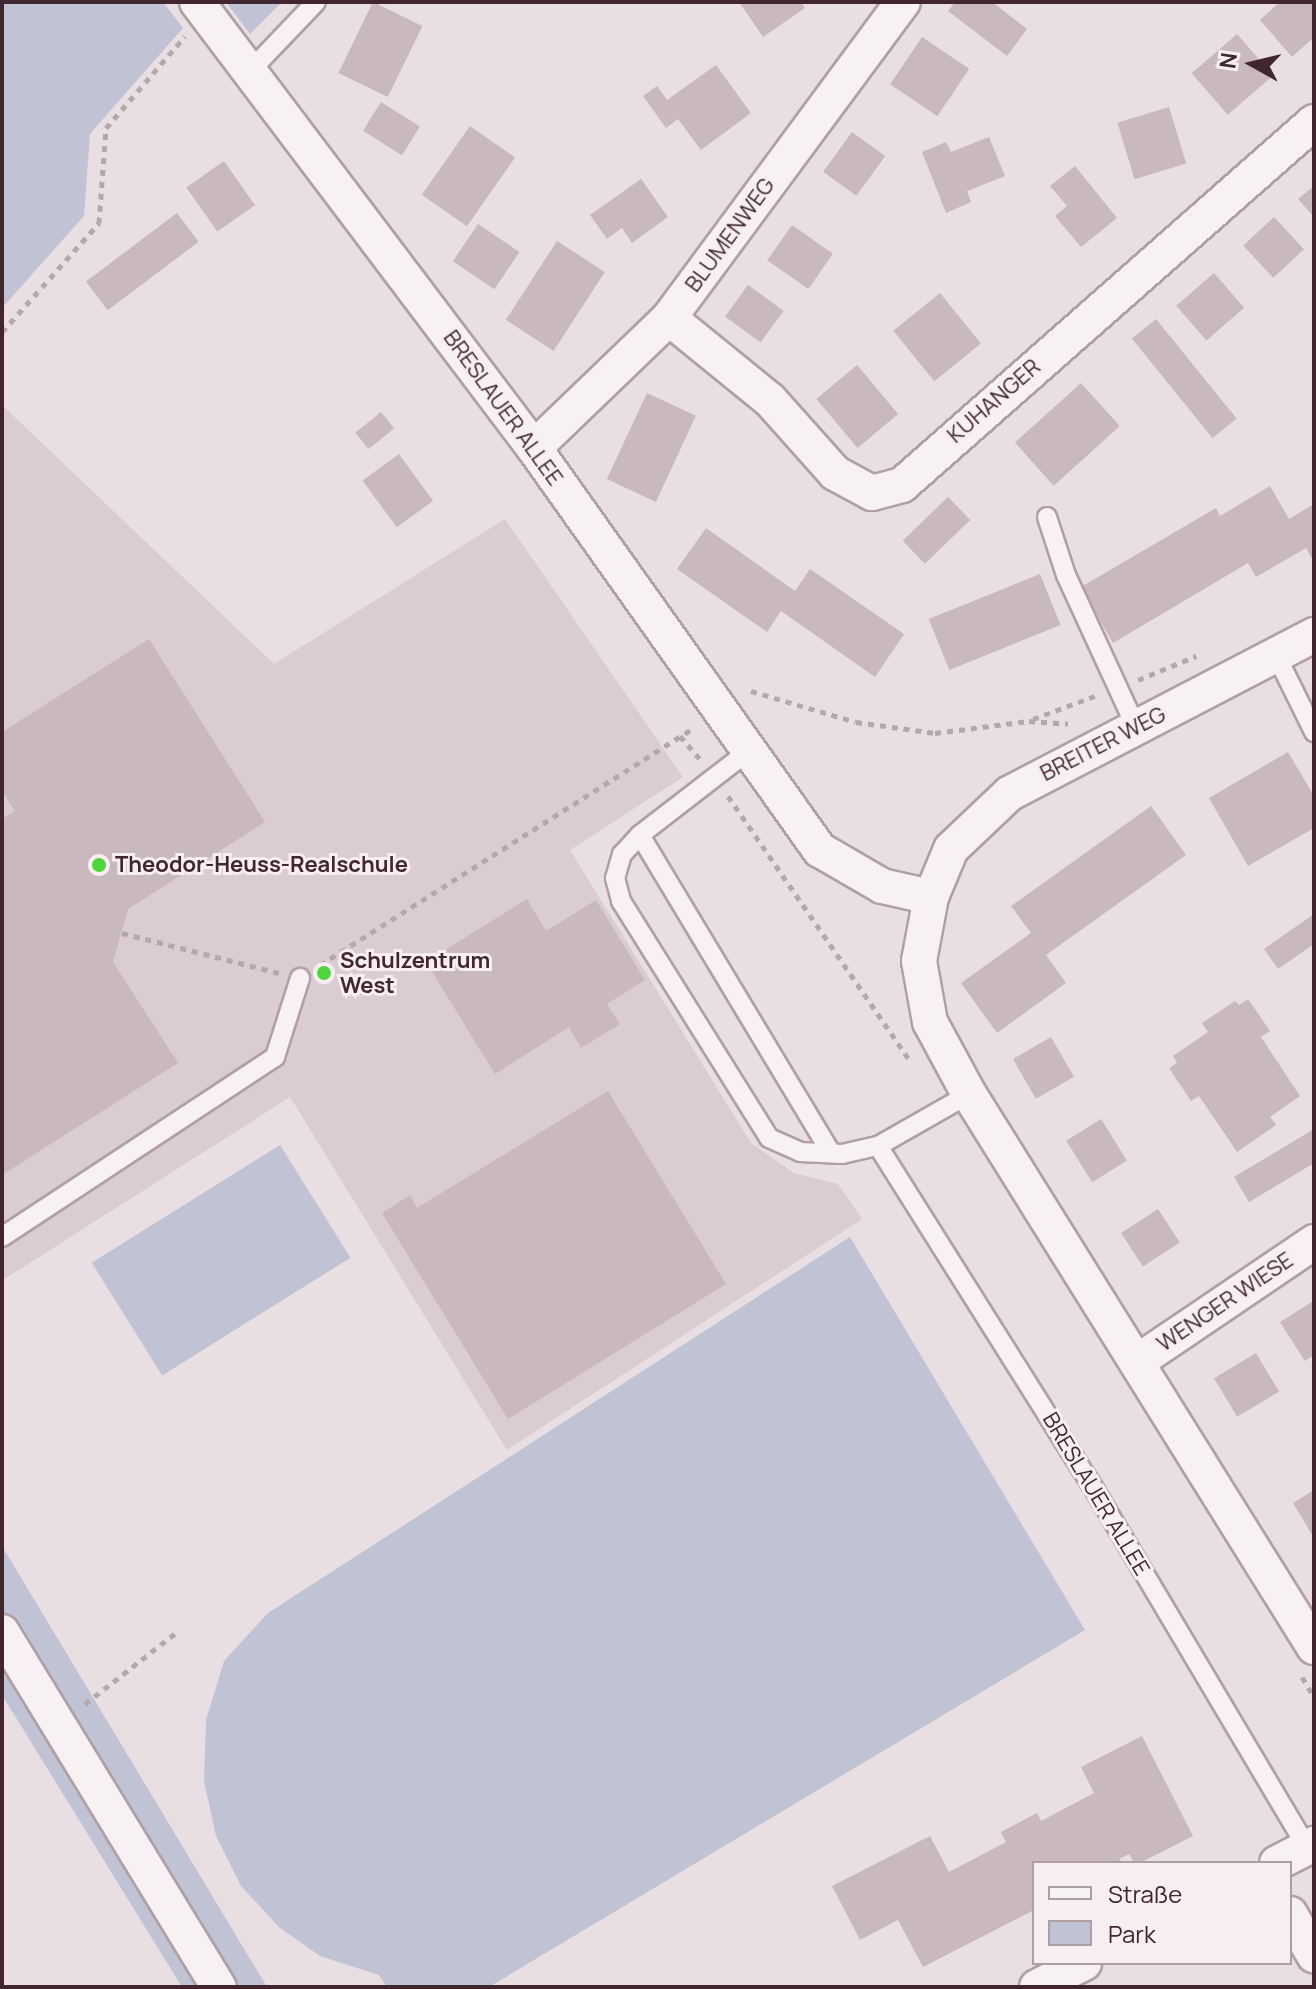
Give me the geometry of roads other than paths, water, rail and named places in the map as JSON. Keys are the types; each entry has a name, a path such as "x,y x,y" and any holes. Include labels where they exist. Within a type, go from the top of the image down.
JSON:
{"street":[{"name":"BLUMENWEG","path":"534,448 669,318 903,2"},
{"name":"BRESLAUER ALLEE","path":"201,7 534,448 746,753 820,850 882,886 931,897"},
{"name":"KUHANGER","path":"669,318 770,400 835,473 872,493 902,485 1314,122"},
{"name":"BREITER WEG","path":"931,897 951,849 979,819 1010,793 1124,732 1277,657 1314,635"},
{"path":"931,897 919,961 930,1022 955,1100 1137,1362 1314,1647"},
{"name":"WENGER WIESE","path":"1137,1362 1314,1242"},
{"path":"2,1632 219,1987"},
{"path":"1281,1861 1311,1845"},
{"path":"1292,1917 1314,1955"},
{"path":"1037,1987 1080,1965"}],"lane":[{"path":"251,70 316,2"},
{"path":"1047,517 1066,575 1117,689 1124,732"},
{"path":"1277,657 1314,732"},
{"path":"746,753 640,835 622,854 615,878 621,901 769,1138 800,1152 831,1153 878,1146 955,1100"},
{"path":"640,835 831,1153"},
{"path":"2,1237 275,1057 300,978"},
{"name":"BRESLAUER ALLEE","path":"878,1146 1090,1482 1311,1845"}],"place":[{"name":"Theodor-Heuss-Realschule","path":"99,865"},
{"name":"Schulzentrum West","path":"324,973"}]}
